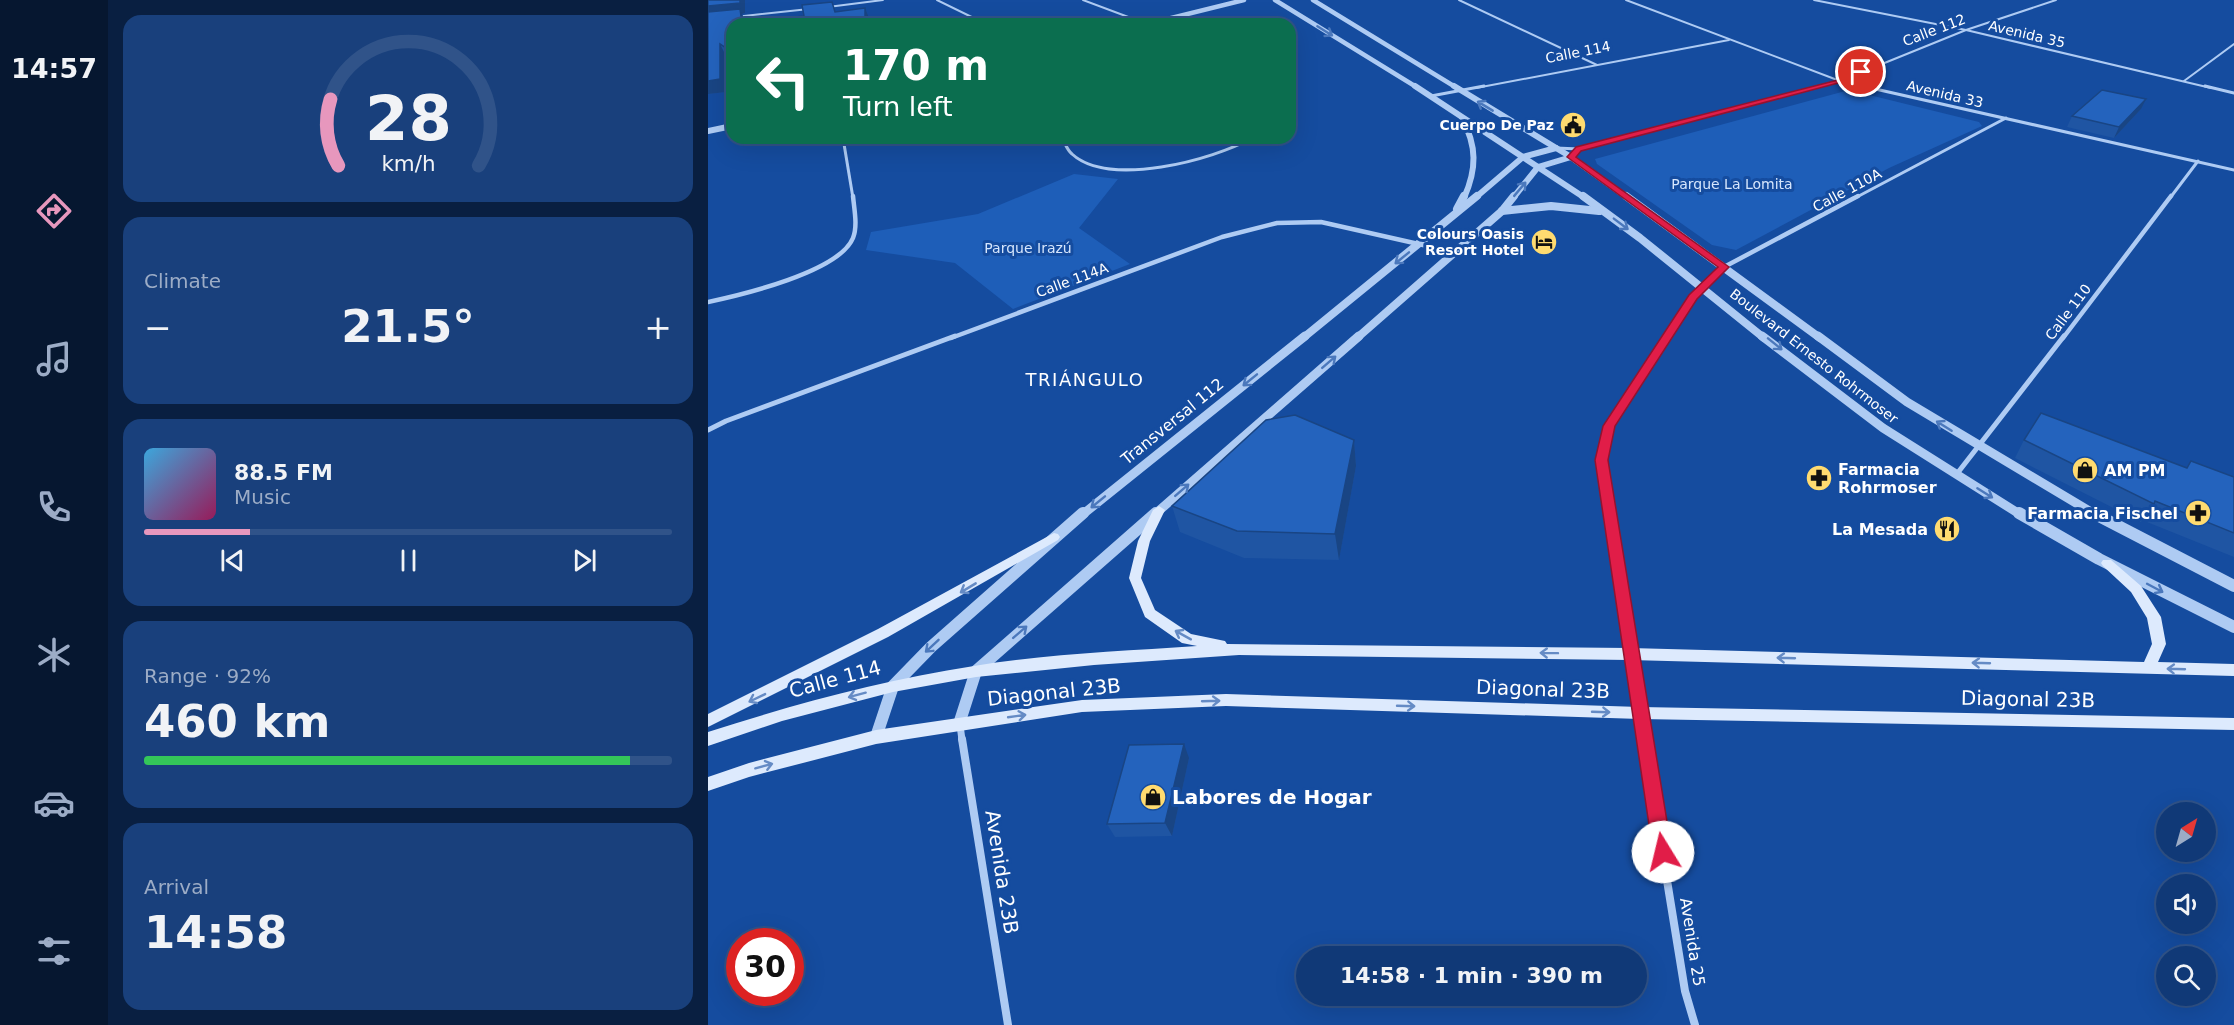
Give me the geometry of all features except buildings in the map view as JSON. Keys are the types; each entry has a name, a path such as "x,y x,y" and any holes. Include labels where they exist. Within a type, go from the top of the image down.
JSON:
{"main road":[{"path":"1159,510 1144,542 1135,578 1150,613 1187,639 1239,649"},
{"path":"708,721 850,652 956,596 1054,537"},
{"path":"2107,563 2136,589 2154,617 2159,644 2148,668"},
{"name":"Diagonal 23B","path":"976,671 1094,659 1239,649 1630,654 2234,670"},
{"name":"Calle 114","path":"708,739 782,715 893,686 976,671"},
{"name":"Diagonal 23B","path":"959,724 1082,706 1226,700 1640,713 2234,724"},
{"path":"708,784 749,770 876,737 959,724"}],"street":[{"path":"825,7 883,0"},
{"path":"937,0 974,18"},
{"path":"1083,0 1131,18"},
{"path":"1171,18 1244,0"},
{"name":"Boulevard Ernesto Rohrmoser","path":"1275,0 1459,112 1605,212 1882,427 2041,528 2234,627"},
{"name":"Boulevard Ernesto Rohrmoser","path":"1313,0 1571,157 1870,376 1979,448 2086,510 2234,586"},
{"path":"1459,0 1597,65"},
{"name":"Avenida 33","path":"1626,0 1840,81 2234,170"},
{"name":"Avenida 35","path":"1814,0 1966,30 2234,93"},
{"path":"2041,0 2051,2"},
{"name":"Calle 112","path":"1523,157 1556,148 1579,149 1840,81 1966,30 2056,0"},
{"path":"731,18 813,8"},
{"name":"Calle 114","path":"1431,96 1731,40"},
{"path":"2184,81 2234,44"},
{"path":"1449,219 1466,195 1475,171 1476,150 1470,130 1459,112"},
{"name":"Calle 110A","path":"1704,287 1724,267 2006,118"},
{"path":"708,132 726,128"},
{"path":"708,302 762,291 790,279 829,260 852,240 856,226 844,144"},
{"path":"1066,144 1073,154 1091,163 1117,168 1179,165 1234,149 1242,144"},
{"path":"959,724 976,671 1502,211 1538,167 1571,157 1579,149"},
{"name":"Transversal 112","path":"876,737 893,686 931,647 1054,537 1420,244 1523,157"},
{"name":"Calle 110","path":"1956,475 2198,161"},
{"path":"1502,211 1552,205 1605,212"},
{"name":"Calle 114A","path":"708,430 726,421 1222,237 1277,223 1321,222 1454,252"},
{"name":"Avenida 25","path":"1695,1025 1685,991 1601,460 1609,426 1693,297 1704,287"},
{"name":"Avenida 23B","path":"959,724 1008,1025"}],"green space":[{"name":"Parque La Lomita","path":"1849,90 1979,122 1982,126 1889,168 1736,250 1712,245 1597,164 1595,159"},
{"name":"Parque Irazú","path":"1074,174 1118,179 1079,228 1130,264 1013,309 955,263 866,250 871,232 978,214"}],"place":[{"name":"Cuerpo De Paz","path":"1573,125"},
{"name":"Colours Oasis Resort Hotel","path":"1544,242"},
{"name":"AM PM","path":"2085,470"},
{"name":"Farmacia Rohrmoser","path":"1819,478"},
{"name":"Farmacia Fischel","path":"2198,513"},
{"name":"La Mesada","path":"1947,529"},
{"name":"Labores de Hogar","path":"1153,797"}],"district":[{"name":"TRIÁNGULO","path":"1085,380"}],"route":[{"path":"1663,852 1601,460 1609,426 1693,297 1724,267 1571,157 1579,149 1840,81 1861,72"}]}
